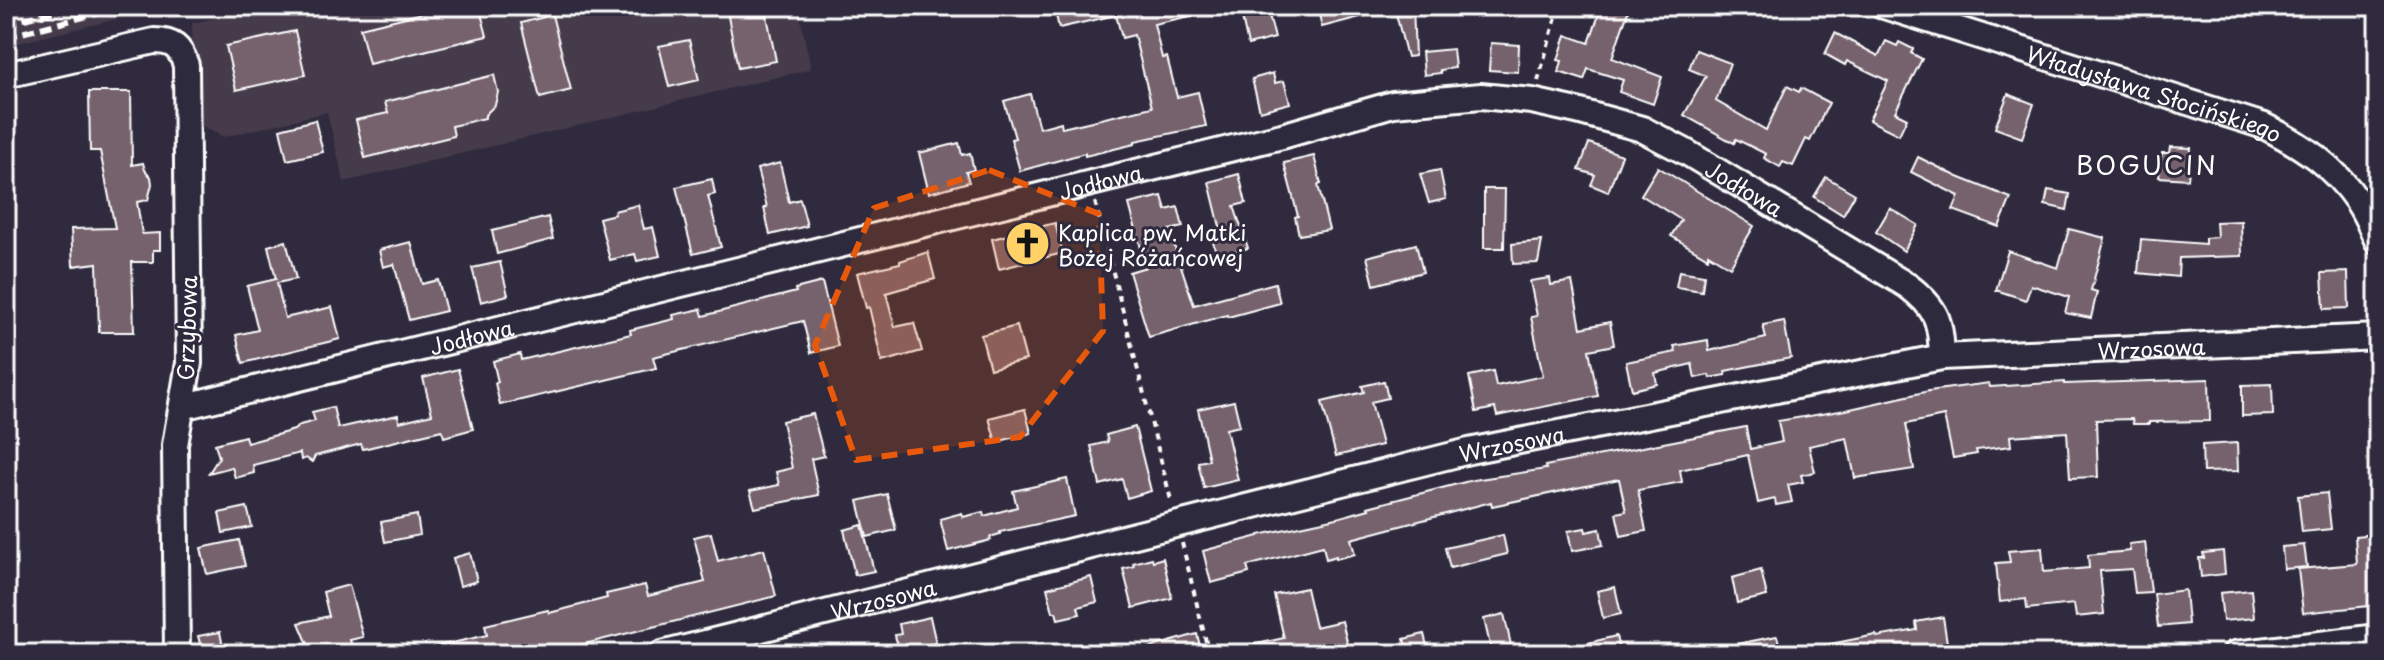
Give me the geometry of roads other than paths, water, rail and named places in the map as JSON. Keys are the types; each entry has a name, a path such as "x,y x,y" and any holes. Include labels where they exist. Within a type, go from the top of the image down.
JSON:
{"street":[{"name":"Władysława Słocińskiego","path":"1884,6 2264,126 2294,141 2327,164 2359,203 2378,242"},
{"name":"Grzybowa","path":"6,75 154,41 169,41 181,50 186,65 189,363 175,445 177,654"},
{"name":"Jodłowa","path":"182,407 1091,184 1282,136 1393,104 1481,96 1532,101 1642,129 1686,152 1908,286 1926,300 1941,327 1942,357"},
{"name":"Wrzosowa","path":"662,654 1469,451 1942,357 2378,337"},
{"path":"2235,654 2378,637"}],"railway":[{"path":"6,24 75,6"},
{"path":"6,37 126,6"}],"place":[{"name":"Kaplica pw. Matki Bożej Różańcowej","path":"1027,244"}],"district":[{"name":"BOGUCIN","path":"2147,164"}]}
